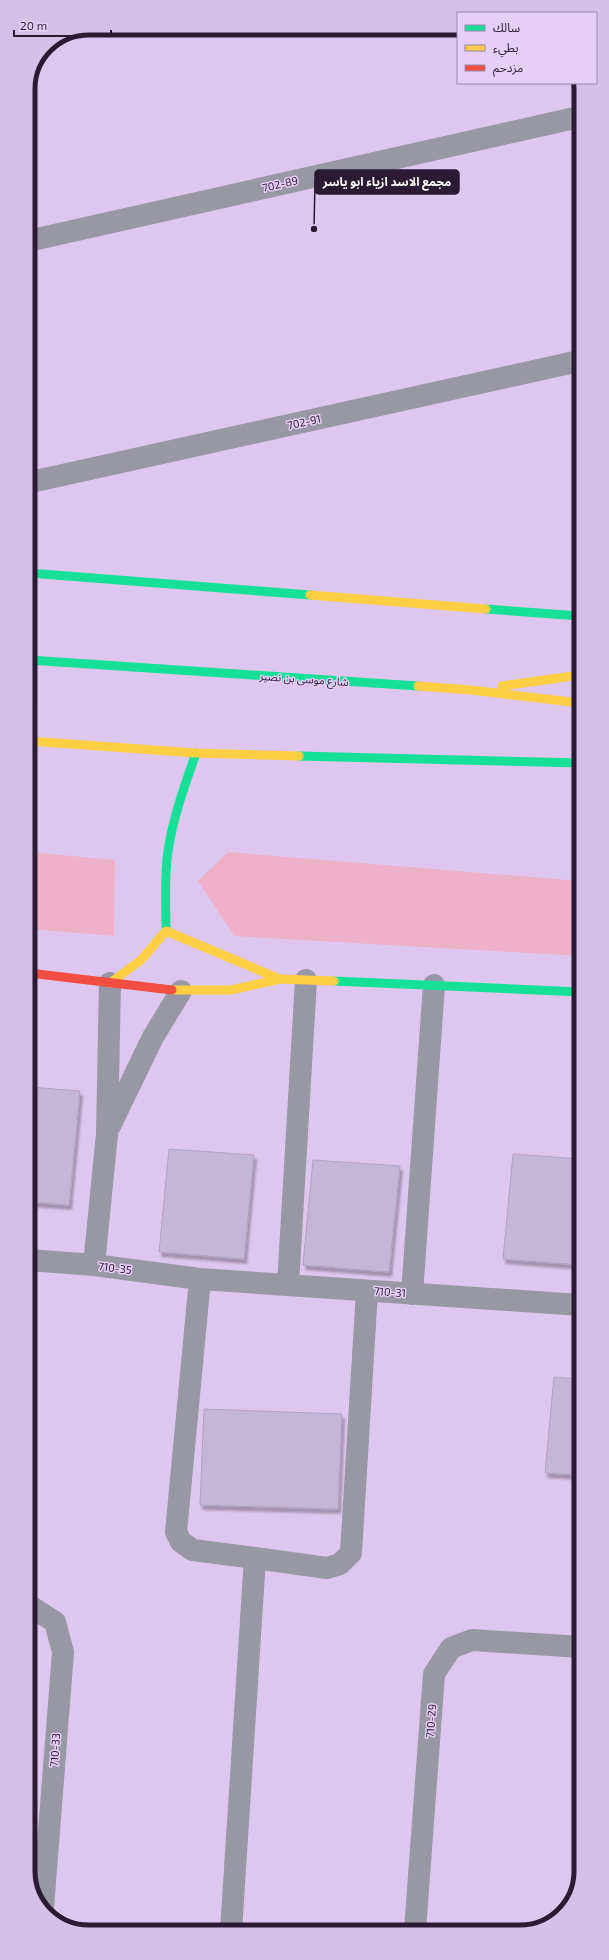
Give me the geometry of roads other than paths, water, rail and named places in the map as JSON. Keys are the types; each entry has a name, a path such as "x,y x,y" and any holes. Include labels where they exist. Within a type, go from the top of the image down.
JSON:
{"main road":[{"path":"35,574 574,616"},
{"name":"شارع موسى بن نصير","path":"35,660 471,690 574,702"},
{"path":"471,690 574,676"},
{"path":"35,742 196,753 574,763"},
{"path":"110,983 127,973 142,961 166,931 166,886 170,840 180,796 196,753"},
{"path":"166,931 280,979"},
{"path":"35,974 181,992 231,990 280,979 574,992"}],"street":[{"name":"702-89","path":"35,239 574,118"},
{"name":"702-91","path":"35,481 574,362"},
{"path":"288,1285 306,980"},
{"path":"94,1265 107,1134 110,983"},
{"path":"412,1294 434,985"},
{"path":"107,1134 153,1037 181,992"},
{"name":"710-35","path":"35,1260 94,1265 200,1279"},
{"path":"200,1279 176,1532 181,1542 193,1550 327,1568 340,1564 351,1553 367,1291"},
{"name":"710-31","path":"200,1279 574,1305"},
{"path":"231,1925 255,1558"},
{"name":"710-33","path":"35,1609 55,1622 63,1652 44,1900"},
{"name":"710-29","path":"415,1925 434,1674 451,1648 472,1640 574,1647"}],"place":[{"name":"مجمع الاسد ازياء ابو ياسر","path":"314,229"}]}
